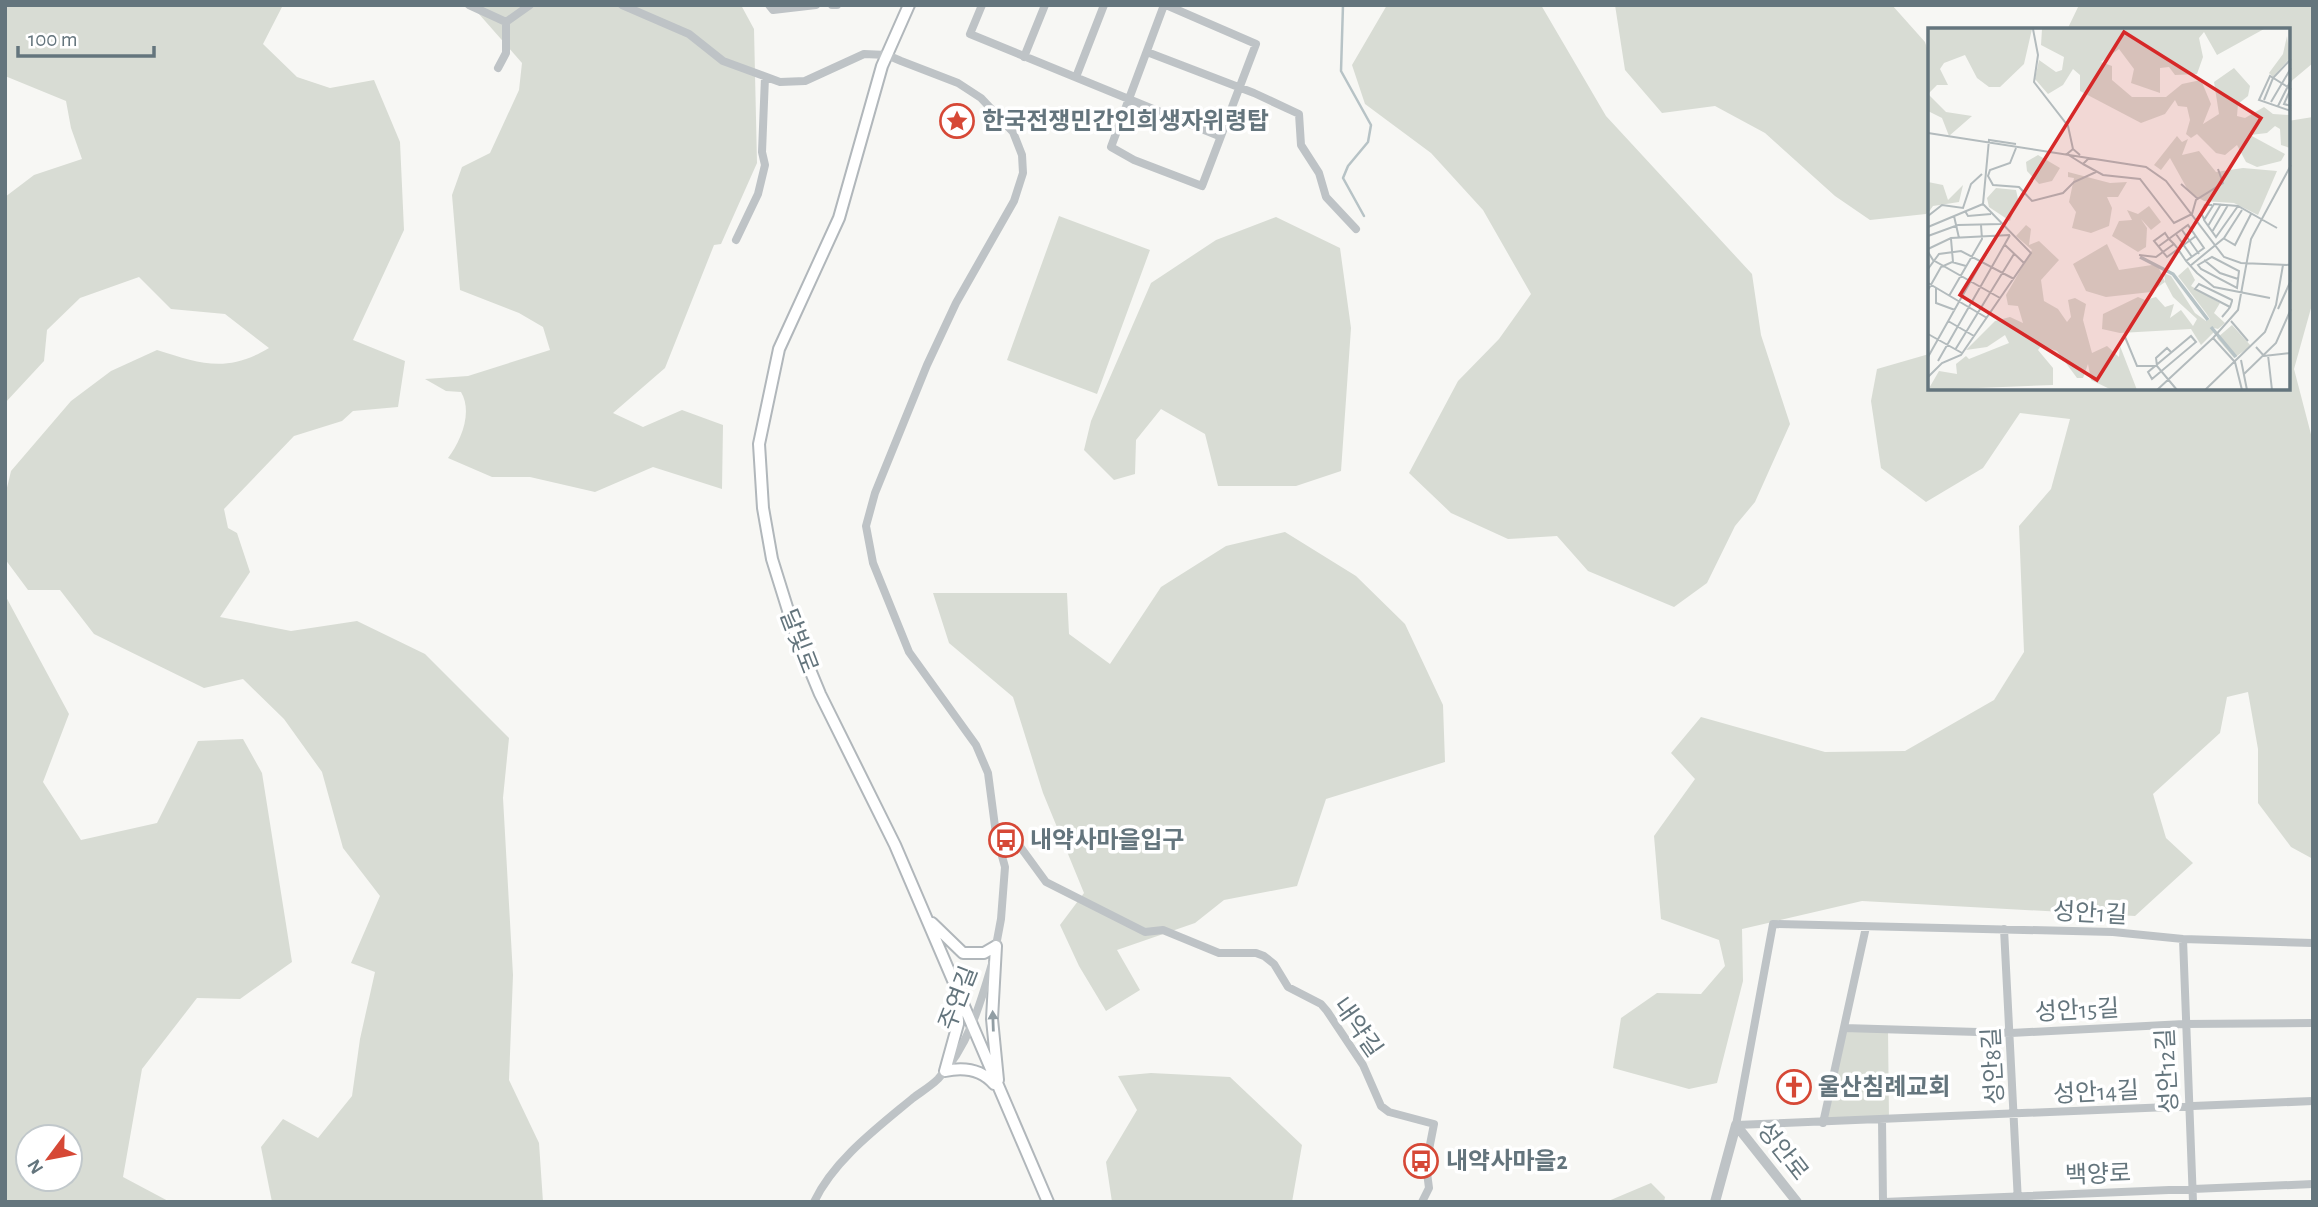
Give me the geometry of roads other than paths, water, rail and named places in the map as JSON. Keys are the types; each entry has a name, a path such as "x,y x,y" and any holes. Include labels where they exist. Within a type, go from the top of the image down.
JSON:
{"main road":[{"name":"달빛로","path":"909,5 887,55 839,218 779,349 759,444 766,533 792,625 820,694 895,845 1048,1202"},
{"path":"923,910 941,934 963,953 984,953 996,946"},
{"path":"996,946 992,1019 999,1089"},
{"path":"956,989 958,1024 945,1070 962,1067 986,1075 999,1089"}],"street":[{"path":"469,5 506,22"},
{"path":"506,22 530,5"},
{"path":"622,5 689,34 723,61 765,77 791,83 816,76 856,56 887,55 958,83 981,98 1013,132 1022,155 1023,173 1014,201 956,303 927,365 875,494 866,526 873,563 909,652 982,758 991,792 996,834"},
{"path":"769,5 773,9 816,5"},
{"path":"982,5 970,34 1219,136"},
{"path":"1024,57 1045,5"},
{"path":"1076,77 1104,5"},
{"path":"1165,5 1256,44 1202,186 1134,160 1111,147 1147,52 1165,5"},
{"path":"498,68 506,53 506,22"},
{"path":"1147,52 1299,114 1301,145 1319,173 1326,197 1356,229"},
{"path":"736,240 758,194 765,165 762,152 765,77"},
{"name":"주연길","path":"814,1202 832,1172 852,1151 945,1070 972,1028 996,946 1005,867 996,834"},
{"name":"내약길","path":"996,834 1019,845 1028,853 1039,875 1062,892 1145,932 1163,930 1219,953 1256,953 1274,964 1288,987 1321,1004 1363,1065 1381,1106 1389,1112 1434,1124 1426,1165 1429,1188 1422,1202"},
{"name":"성안1길","path":"1736,1125 1773,924 2113,932 2183,939 2313,943"},
{"path":"1824,1123 1866,927"},
{"name":"성안8길","path":"2004,929 2018,1199"},
{"name":"성안12길","path":"2183,939 2184,1024 2193,1202"},
{"name":"성안15길","path":"1844,1028 2011,1033 2184,1024 2313,1023"},
{"name":"성안14길","path":"1736,1125 2313,1101"},
{"path":"1882,1120 1884,1202"},
{"path":"1715,1202 1736,1125"},
{"name":"성안로","path":"1736,1125 1797,1202"},
{"name":"백양로","path":"1884,1202 2018,1199 2313,1184"}],"waterway":[{"path":"1343,5 1341,71 1371,125 1368,142 1348,166 1343,178 1364,216"}],"place":[{"name":"한국전쟁민간인희생자위령탑","path":"957,121"},
{"name":"내약사마을입구","path":"1006,840"},
{"name":"울산침례교회","path":"1794,1087"},
{"name":"내약사마을2","path":"1421,1161"}]}
